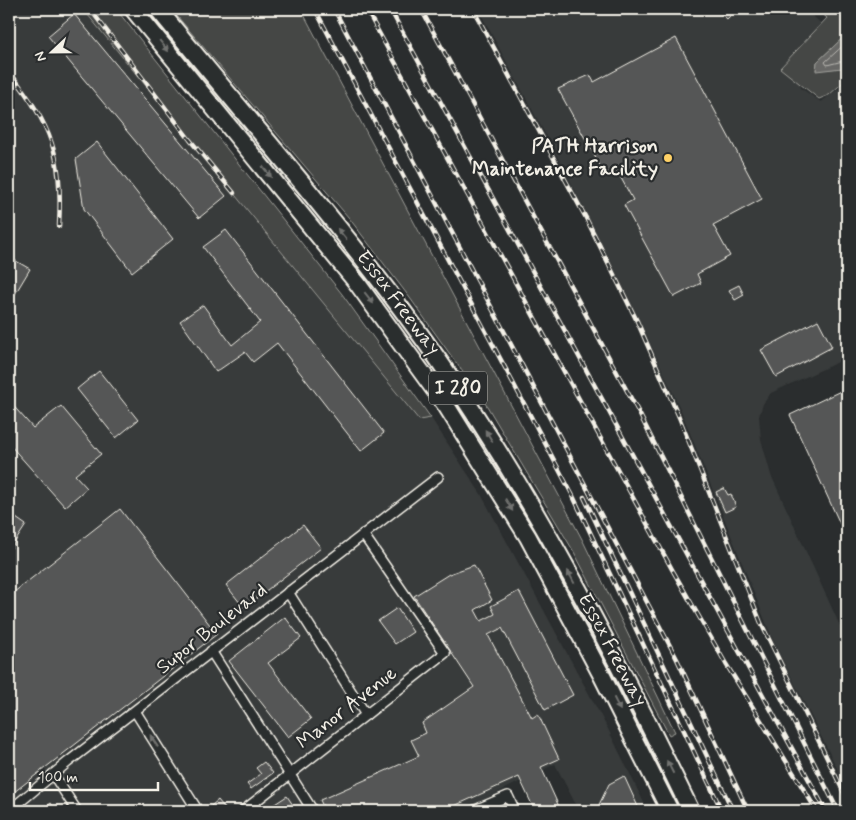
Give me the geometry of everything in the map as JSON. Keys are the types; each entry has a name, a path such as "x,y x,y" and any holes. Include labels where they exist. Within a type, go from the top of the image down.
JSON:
{"highway":[{"name":"Essex Freeway","path":"133,9 357,283 448,407 497,485 535,551 670,811"},
{"name":"Essex Freeway","path":"158,9 374,273 472,409 562,560 691,811"},
{"path":"659,789 662,811"}],"street":[{"name":"Supor Boulevard","path":"9,811 53,774 438,477"},
{"name":"Manor Avenue","path":"243,811 445,653 363,534"},
{"path":"288,592 366,715"},
{"path":"212,651 313,811"},
{"path":"135,711 198,811"},
{"path":"53,774 77,811"},
{"path":"473,811 508,796 515,811"}],"shaded area":[{"path":"9,9 83,9 419,420 431,418 481,494 608,729 648,811 579,811 555,764 461,811 9,811"},
{"path":"83,9 116,9 342,294 431,418 419,420"},
{"path":"171,9 301,9 583,541 675,732 669,735 574,552 487,406 410,298 349,218"},
{"path":"478,9 805,9 824,26 799,72 801,88 821,102 847,82 847,358 771,393 763,404 759,416 761,439 771,475 847,641 847,788 774,643 681,411 637,315 568,177"},
{"path":"817,9 841,9 847,15 847,34 817,62 816,70 842,68 847,63 847,79 829,95 819,99 780,68 827,18"}],"water":[{"path":"847,34 847,63 842,68 816,71 817,62"}],"building":[{"path":"716,9 737,9 727,19"},
{"path":"74,14 226,196 199,218 48,36"},
{"name":"PATH Harrison Maintenance Facility","path":"676,38 762,199 713,225 730,256 697,274 701,283 674,297 624,205 633,200 616,169 605,175 558,89 590,75 594,82"},
{"path":"97,142 173,239 132,272 84,209 76,159"},
{"path":"226,230 384,433 361,451 277,343 253,362 245,352 216,372 180,321 203,305 232,345 260,322 203,247"},
{"path":"9,257 30,269 9,304"},
{"path":"739,285 744,295 735,300 729,290"},
{"path":"818,320 832,347 776,377 761,350"},
{"path":"99,371 138,420 116,438 77,389"},
{"path":"847,388 847,539 790,415"},
{"path":"9,401 33,428 61,406 101,454 75,475 87,488 65,507 9,444"},
{"path":"724,488 728,495 731,494 736,507 725,512 716,492"},
{"path":"120,509 217,634 9,796 9,731 13,727 9,722 9,596"},
{"path":"9,513 26,525 9,551"},
{"path":"303,525 321,548 244,608 226,585"},
{"path":"474,565 492,600 475,610 481,621 495,614 491,606 519,591 573,695 545,710 502,628 488,635 532,718 538,714 559,759 541,767 561,811 535,811 519,777 443,811 325,811 320,800 419,756 411,740 426,733 422,723 474,687 414,596 449,574"},
{"path":"397,608 413,632 395,644 378,621"},
{"path":"285,617 301,638 268,663 311,719 288,737 229,661"},
{"path":"264,762 273,773 251,789 247,784 261,774 256,768"},
{"path":"624,776 640,811 596,811 609,784"},
{"path":"287,796 297,811 264,811"},
{"path":"218,800 227,811 205,811"},
{"path":"51,803 56,811 41,811"}],"railway":[{"path":"90,9 190,140 234,193"},
{"path":"315,9 573,496 722,811"},
{"path":"334,9 677,659 748,811"},
{"path":"366,9 673,571 726,664 817,811"},
{"path":"390,9 826,811"},
{"path":"421,9 640,415 838,811"},
{"path":"473,9 586,218 637,321 679,417 761,623 847,799"},
{"path":"9,71 36,109 52,143 59,180 59,226"},
{"path":"584,497 733,811"}],"place":[{"name":"PATH Harrison Maintenance Facility","path":"668,158"}]}
